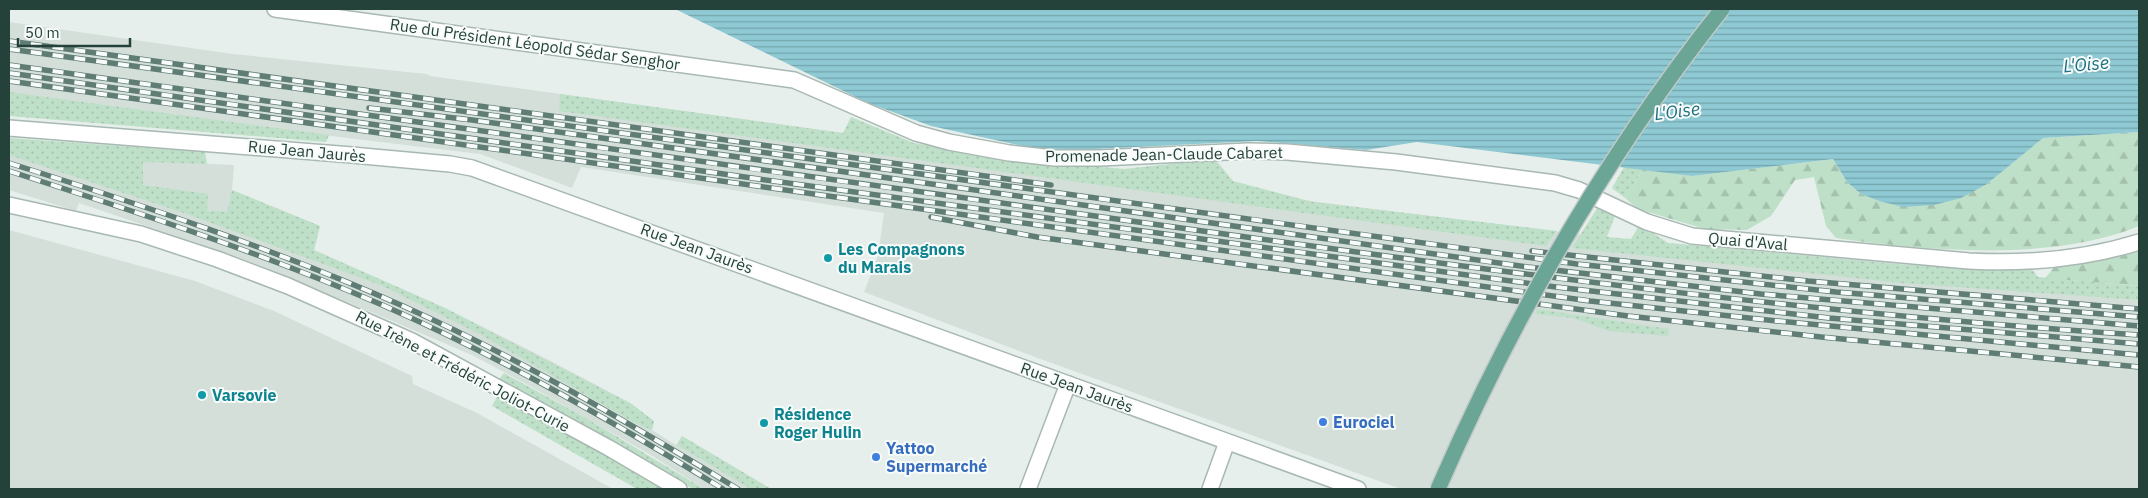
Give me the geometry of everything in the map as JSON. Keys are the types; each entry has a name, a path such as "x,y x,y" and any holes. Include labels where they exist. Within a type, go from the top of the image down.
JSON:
{"main road":[{"path":"1438,489 1497,364 1578,220 1663,88 1722,9"}],"street":[{"name":"Rue du Président Léopold Sédar Senghor","path":"275,9 794,80"},
{"name":"Promenade Jean-Claude Cabaret","path":"794,80 916,133 949,142 1009,153 1054,158 1100,158 1275,151 1366,159"},
{"name":"Rue Jean Jaurès","path":"9,128 343,154 450,164 472,168 1358,489"},
{"name":"Quai d'Aval","path":"1366,159 1555,182 1579,190 1659,226 1702,237 1993,262 2074,257 2108,251 2139,242"},
{"name":"Rue Irène et Frédéric Joliot-Curie","path":"9,204 141,234 218,259 288,286 412,341 617,452 679,489"},
{"path":"1028,489 1068,384"},
{"path":"1210,489 1227,442"}],"shaded area":[{"path":"9,22 233,54 427,74 430,76 914,143 946,154 1365,208 1600,237 2139,287 2139,489 1401,489 1035,357 864,292 878,256 884,213 581,167 572,188 480,154 9,97"},
{"path":"9,155 234,165 232,190 320,226 314,250 445,308 545,358 632,404 654,421 652,430 676,445 682,436 771,489 704,489 654,457 528,385 474,356 444,343 232,255 79,203 76,211 9,190"},
{"path":"9,230 195,281 274,311 412,376 413,384 477,413 613,489 9,489"}],"green space":[{"path":"9,92 329,135 326,142 9,116"},
{"path":"560,94 843,133 851,117 914,143 1012,159 1124,169 1215,159 1233,181 1313,202 1557,231 1546,246 559,111"},
{"path":"2139,132 2139,226 2104,237 2067,245 2029,249 1949,249 1910,247 1836,238 1826,226 1814,177 1795,180 1771,216 1747,230 1705,229 1638,209 1625,198 1643,169 1692,176 1833,159 1847,182 1861,194 1879,201 1987,184 2043,138"},
{"path":"9,138 205,152 207,164 143,162 143,185 208,194 207,211 227,212 232,190 320,226 314,250 445,308 630,403 654,421 652,430 635,423 483,336 383,286 187,214 9,155"},
{"path":"1624,167 1643,169 1625,198 1612,188"},
{"path":"1599,205 1616,213 1607,237 1631,239 1640,224 1668,243 1907,265 2031,268 2038,277 2139,286 2139,300 1902,283 1572,248"},
{"path":"2139,244 2139,286 2045,278 2058,263"},
{"path":"1537,309 1669,329 1668,336 1609,331 1573,318 1535,314"},
{"path":"504,373 586,418 704,489 693,489 499,379"},
{"path":"498,395 666,489 637,489 492,406"},
{"path":"682,436 771,489 751,489 677,445"}],"water":[{"name":"L'Oise","path":"675,9 2139,9 2139,132 2043,138 1987,184 1961,198 1934,205 1903,207 1861,194 1847,182 1833,159 1692,176 1417,142 1366,150 1257,141 1075,150 1027,147 931,126 868,103"}],"railway":[{"path":"9,41 1051,185"},
{"path":"9,49 1577,264 1836,292 2139,317"},
{"path":"9,65 1508,272 1886,315 2139,335"},
{"path":"9,73 759,179 1556,287 1829,318 2139,344"},
{"path":"9,81 1590,301 1777,321 2139,355"},
{"path":"369,108 472,120 1528,267 1761,294 2139,326"},
{"path":"9,163 208,229 355,285 403,306 531,369 738,489"},
{"path":"9,171 242,250 380,304 512,367 723,489"},
{"path":"931,217 1037,237 1628,316 1821,337 2139,367"},
{"path":"1532,251 1808,281 2139,309"}],"place":[{"name":"Les Compagnons du Marais","path":"828,258"},
{"name":"Varsovie","path":"202,395"},
{"name":"Eurociel","path":"1323,422"},
{"name":"Résidence Roger Hulin","path":"764,423"},
{"name":"Yattoo Supermarché","path":"876,457"}]}
